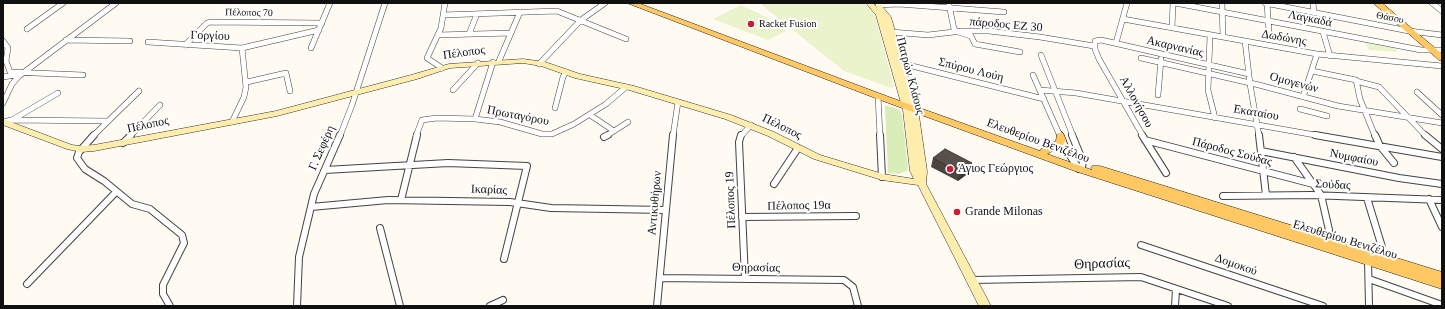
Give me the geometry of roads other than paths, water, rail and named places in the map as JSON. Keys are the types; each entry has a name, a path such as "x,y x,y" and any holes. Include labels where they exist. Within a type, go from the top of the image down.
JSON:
{"main road":[{"name":"Ελευθερίου Βενιζέλου","path":"631,3 878,96 909,104 1045,151 1078,165 1442,276"},
{"name":"Ελευθερίου Βενιζέλου","path":"645,3 909,104 1078,165 1442,284"},
{"path":"1376,3 1442,58"},
{"path":"1045,151 1060,143 1062,140 1060,135"}],"street":[{"path":"27,29 63,3"},
{"path":"3,103 12,84 22,74 116,3"},
{"path":"311,48 330,3"},
{"name":"Γ. Σεφέρη","path":"297,306 299,257 316,188 325,170 357,92 385,3"},
{"path":"442,68 426,59 438,35 445,3"},
{"path":"539,64 581,20 604,3"},
{"name":"Πατρών Κλάους","path":"869,3 880,15 897,62 909,104 922,164 922,183 985,306"},
{"path":"1116,43 1127,3"},
{"path":"1172,28 1174,3"},
{"name":"Λαγκαδά","path":"1174,3 1421,50 1442,50"},
{"path":"1222,3 1223,37"},
{"path":"1266,3 1269,32"},
{"name":"Θάσου","path":"1266,3 1409,31 1442,35"},
{"path":"1313,3 1314,12"},
{"path":"1433,3 1442,4"},
{"path":"1433,3 1442,11"},
{"path":"877,4 950,5 1004,12"},
{"name":"Πατρών Κλάους","path":"877,4 885,12 897,62"},
{"path":"950,5 953,26 957,31 970,36 976,45 1020,52"},
{"path":"443,15 558,11 626,39"},
{"name":"Πρωταγόρου","path":"520,12 511,34 496,61 475,119 500,122 550,134 567,128 590,115 609,102 626,87"},
{"path":"469,34 478,14"},
{"name":"Δωδώνης","path":"1123,19 1330,56 1442,66"},
{"name":"Πέλοπος 70","path":"185,45 207,23 210,22 322,23"},
{"path":"242,48 319,30"},
{"name":"πάροδος ΕΖ 30","path":"891,32 928,36 957,31 976,30 1094,46"},
{"path":"1323,32 1330,56"},
{"path":"438,35 511,34"},
{"path":"1210,35 1208,90 1215,118"},
{"path":"66,40 130,41"},
{"name":"Ακαρνανίας","path":"1094,46 1096,40 1116,43 1249,74"},
{"path":"3,41 7,44 9,51 6,61 8,70 12,73 83,75"},
{"path":"1245,41 1250,84 1258,125 1266,195"},
{"name":"Γοργίου","path":"148,42 242,48 247,82 244,97 232,122"},
{"name":"Αλλονήσου","path":"1094,46 1097,55 1145,140 1166,173"},
{"path":"1158,95 1162,54"},
{"path":"1303,97 1317,54"},
{"path":"1041,55 1055,90 1078,165"},
{"name":"Ομογενών","path":"1141,58 1364,111 1442,123"},
{"name":"Πέλοπος","path":"6,122 66,146 81,149 124,143 187,129 232,122 291,110 454,65 496,61 523,61 626,87 728,117 751,125 817,157 882,177 922,183"},
{"name":"Σπύρου Λούη","path":"897,62 1044,99"},
{"path":"453,90 478,63"},
{"path":"1312,71 1380,87 1424,134 1442,150"},
{"path":"555,108 563,77 566,72"},
{"path":"247,82 286,73 290,90"},
{"path":"3,77 22,74"},
{"path":"1034,75 1060,135 1078,165"},
{"path":"1355,80 1364,111 1380,146 1394,163"},
{"name":"Εκαταίου","path":"1040,90 1066,91 1442,157"},
{"path":"139,91 81,149 77,158 82,167 104,181 132,204 150,210 160,216 183,236 183,245 163,285 162,294 170,306"},
{"path":"1417,92 1442,115"},
{"path":"6,122 58,93"},
{"path":"878,96 882,177"},
{"path":"1318,101 1319,114"},
{"name":"Αντικυθήρων","path":"657,306 675,114 678,102"},
{"path":"124,143 160,105"},
{"path":"1300,109 1327,116"},
{"path":"590,115 614,131"},
{"path":"401,200 411,164 418,129 423,120 434,118 475,119"},
{"path":"6,122 108,122"},
{"path":"604,137 628,122"},
{"name":"Πέλοπος 19","path":"745,279 740,139 741,134 751,125"},
{"name":"Πάροδος Σούδας","path":"1145,140 1314,184"},
{"path":"774,184 798,148"},
{"name":"Νυμφαίου","path":"1261,151 1399,178 1442,184"},
{"path":"1294,157 1321,195 1328,230"},
{"path":"325,170 411,164 462,163 526,166 504,259"},
{"path":"27,284 116,192"},
{"name":"Σούδας","path":"1223,196 1321,195 1442,200"},
{"path":"1367,198 1382,247"},
{"path":"1429,199 1442,226"},
{"name":"Ικαρίας","path":"311,207 382,200 401,200 494,201 551,208 666,210"},
{"name":"Πέλοπος 19α","path":"742,217 856,216"},
{"path":"380,228 400,306"},
{"name":"Δομοκού","path":"1141,245 1323,306"},
{"path":"1368,260 1369,306"},
{"name":"Θηρασίας","path":"972,280 1141,277 1228,306"},
{"name":"Θηρασίας","path":"660,278 841,280 850,284 854,289 858,306"},
{"path":"1369,279 1442,305"},
{"path":"1175,306 1176,289"},
{"path":"490,306 503,300"}],"place":[{"name":"Racket Fusion","path":"751,24"},
{"name":"Άγιος Γεώργιος","path":"950,169"},
{"name":"Grande Milonas","path":"957,212"}]}
